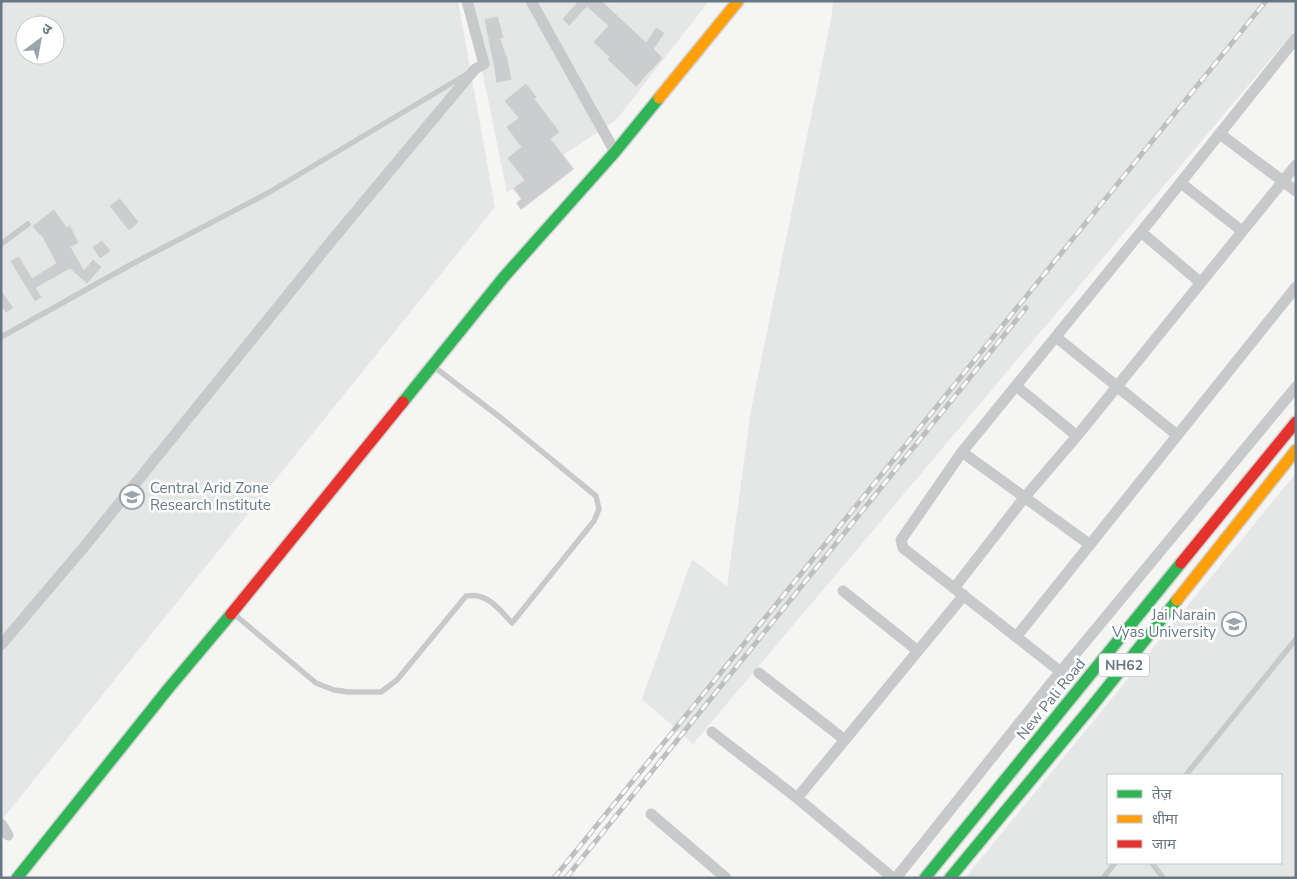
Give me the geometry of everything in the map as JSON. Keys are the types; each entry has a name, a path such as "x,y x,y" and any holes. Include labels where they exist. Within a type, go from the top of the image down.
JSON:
{"main road":[{"path":"17,878 168,689 232,613 503,278 615,152 738,1"},
{"name":"New Pali Road","path":"925,878 1296,422"},
{"name":"NH62","path":"950,878 1093,705 1296,450"}],"street":[{"path":"1,645 84,547 333,239 475,69 484,64 467,1"},
{"path":"531,1 615,152"},
{"path":"1061,672 903,548 901,540 962,452 1181,183 1296,38"},
{"path":"1220,134 1296,192"},
{"path":"955,587 1024,498 1077,436 1296,165"},
{"path":"1181,183 1242,231"},
{"path":"1141,232 1201,282"},
{"path":"1016,637 1296,288"},
{"path":"1056,337 1177,435"},
{"path":"1016,386 1077,436"},
{"path":"712,732 894,878 1296,387"},
{"path":"962,452 1089,544"},
{"path":"843,591 918,651"},
{"path":"796,798 964,595"},
{"path":"759,673 845,740"},
{"path":"651,814 726,878"},
{"path":"1,824 8,835"}],"lane":[{"path":"1,337 132,264 268,193 475,69"},
{"path":"1,244 28,224"},
{"path":"232,613 316,683 334,690 362,693 381,692 397,680 466,596 475,594 490,601 512,623 594,521 599,509 596,496 433,365"},
{"path":"1187,774 1296,639"},
{"path":"1103,878 1114,864"},
{"path":"1153,864 1163,878"}],"shaded area":[{"name":"Central Arid Zone Research Institute","path":"1,1 458,1 495,207 1,821"},
{"path":"468,1 709,1 617,119 507,193"},
{"path":"833,1 1296,1 1296,29 693,744 642,699 692,559 727,586 751,410 832,14"},
{"name":"Jai Narain Vyas University","path":"1296,473 1296,878 965,878"}],"building":[{"path":"578,1 602,1 646,42 656,27 665,33 654,49 663,58 636,87 607,59 609,57 593,42 608,26 587,7 569,26 562,19"},
{"path":"498,16 504,38 501,39 507,55 512,80 496,83 484,19"},
{"path":"526,83 537,97 535,99 560,132 551,139 574,169 521,210 516,203 521,199 513,188 524,180 507,158 521,147 506,127 518,118 504,101"},
{"path":"120,198 139,222 129,231 109,206"},
{"path":"54,209 67,227 70,225 79,243 71,247 84,270 93,259 102,267 87,284 70,269 36,288 42,297 35,302 10,261 19,256 32,278 56,263 41,235 32,226"},
{"path":"102,240 111,251 100,259 92,247"},
{"path":"1,290 14,308 6,313 1,306"}],"railway":[{"path":"554,878 1266,1"},
{"path":"566,878 1026,308"}],"traffic: fast":[{"path":"403,402 503,278 615,152 659,98"},
{"path":"925,878 1181,563"},
{"path":"950,878 1177,600"},
{"path":"17,878 168,689 231,614"}],"traffic: slow":[{"path":"659,98 738,1"},
{"path":"1177,600 1296,450"}],"traffic: jam":[{"path":"231,614 403,402"},
{"path":"1181,563 1296,422"}],"place":[{"name":"Central Arid Zone Research Institute","path":"132,497"},
{"name":"Jai Narain Vyas University","path":"1234,624"}]}
